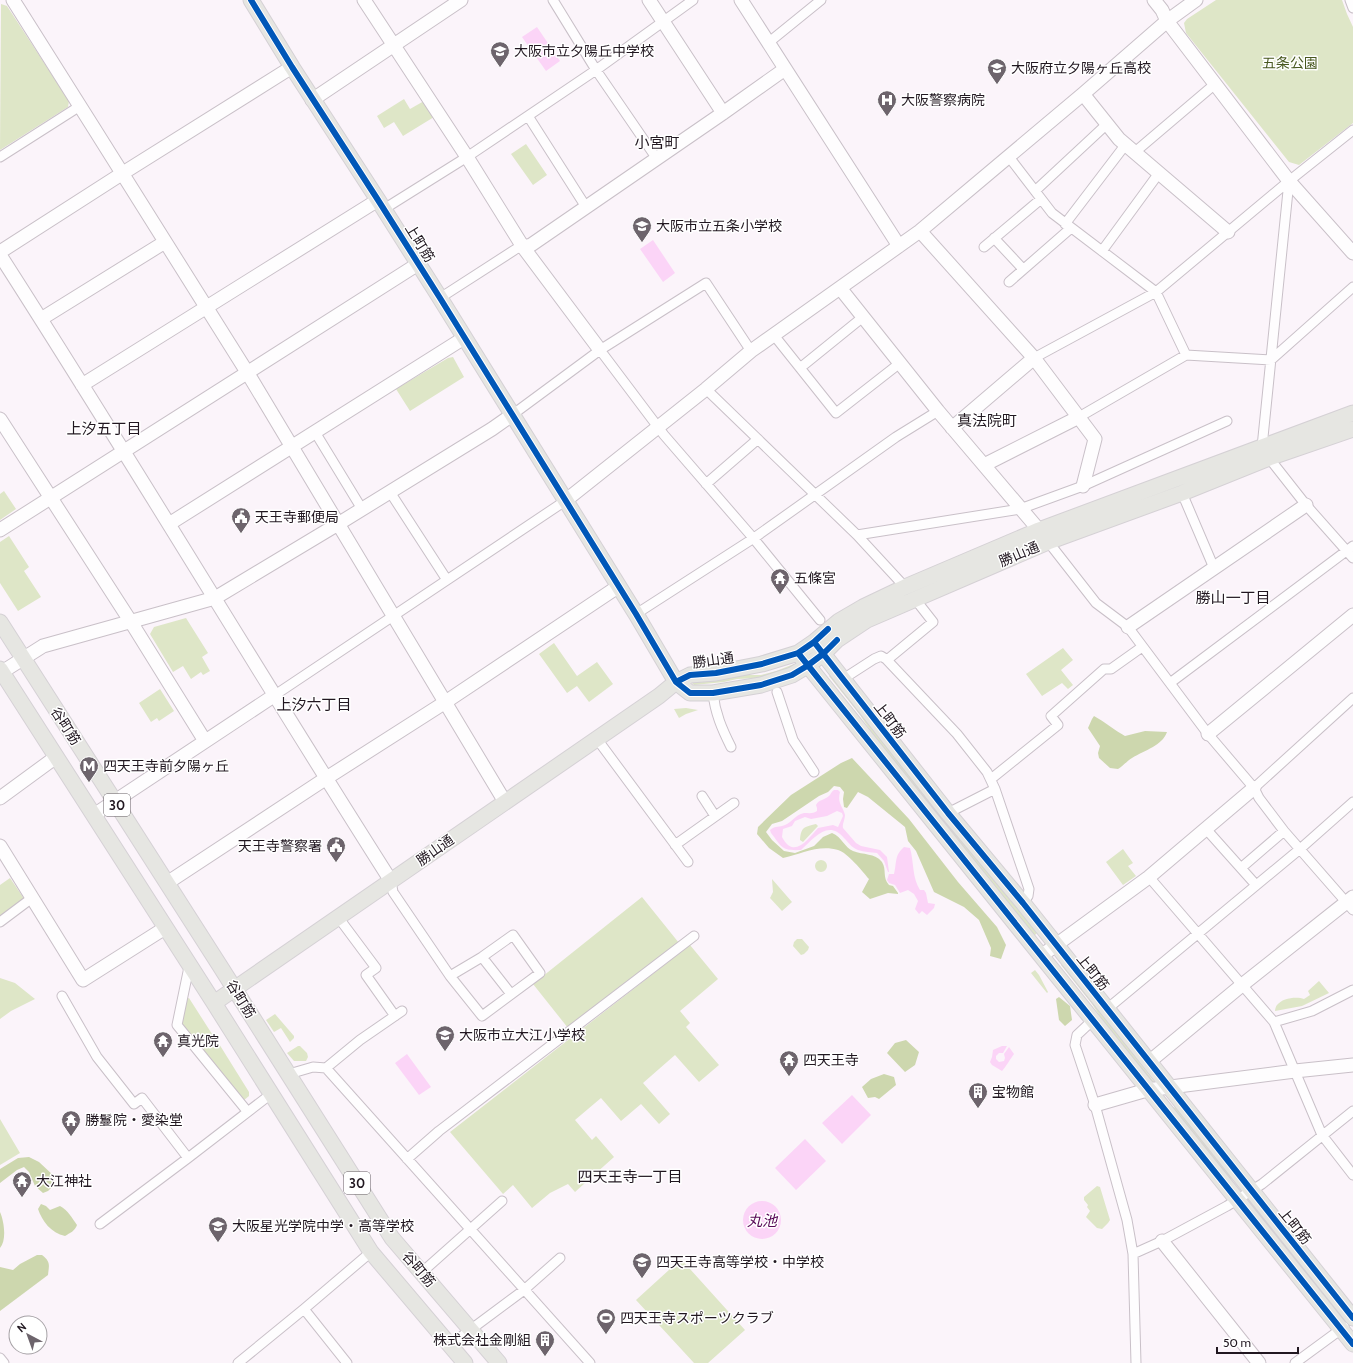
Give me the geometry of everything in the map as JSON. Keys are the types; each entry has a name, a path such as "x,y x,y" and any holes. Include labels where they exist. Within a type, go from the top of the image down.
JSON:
{"main road":[{"name":"上町筋","path":"251,0 312,100 381,204 440,298 619,586 676,682"},
{"name":"勝山通","path":"214,1003 659,696 676,682 690,675 716,673 762,664 818,648 837,640 868,620 915,599 1044,536 1182,493 1353,413"},
{"name":"勝山通","path":"676,682 690,693 713,693 761,685 792,675 808,666 818,648 839,621 863,607 905,587 1265,453 1353,429"},
{"name":"谷町筋","path":"0,622 235,989 392,1238 499,1363"},
{"name":"上町筋","path":"818,648 948,813 1108,1009 1353,1319"},
{"name":"上町筋","path":"798,653 1093,1020 1147,1090 1353,1344"},
{"name":"谷町筋","path":"1,672 214,1003 371,1252 465,1363"}],"street":[{"path":"13,0 247,373 394,616 444,703 505,802"},
{"path":"364,0 395,45 523,247 664,435 754,538 820,620"},
{"path":"312,100 461,0"},
{"path":"553,0 596,70 657,159"},
{"path":"648,0 723,113"},
{"path":"82,385 206,308 381,204 467,157 596,70 693,0"},
{"path":"741,0 899,246"},
{"path":"768,42 821,0"},
{"path":"1154,0 1162,10 1167,21 1289,181 1353,253"},
{"path":"1350,0 1353,8"},
{"path":"94,815 565,501 773,334 920,231 1190,2"},
{"path":"292,67 122,173 0,254 215,598 325,779 391,882 392,892 450,976 482,1016 540,973 513,935 482,957 450,976"},
{"path":"440,298 516,249 531,245 785,69"},
{"path":"1009,282 1068,226 1130,148 1215,84"},
{"path":"1083,94 1119,139 1228,232"},
{"path":"0,157 80,106"},
{"path":"528,116 586,207"},
{"path":"1035,191 1107,124"},
{"path":"952,428 1034,358 1156,292 1289,181 1353,130"},
{"path":"1008,157 1052,213 1156,292 1186,355"},
{"path":"1102,251 1159,173"},
{"path":"1289,181 1271,360 1265,453 1306,505 1350,548 1353,558"},
{"path":"984,247 1041,199"},
{"path":"920,231 1034,358 1095,439 1083,486"},
{"path":"994,238 1023,269"},
{"path":"41,319 165,242"},
{"path":"0,530 418,264"},
{"path":"1,672 43,646 215,598 492,429 600,350 706,283 751,351"},
{"path":"984,465 1079,417 1186,355 1271,360 1353,287"},
{"path":"840,288 938,411 1044,536 1096,603 1128,628 1208,734 1254,788 1259,798 1284,831 1351,903 1242,985 1149,1062"},
{"path":"800,368 862,317"},
{"path":"773,334 836,413 900,363"},
{"path":"169,524 464,338"},
{"path":"706,389 857,535 905,587"},
{"path":"636,614 754,538 896,437 938,411"},
{"path":"0,419 131,622 205,741"},
{"path":"857,535 1020,509 1083,486 1228,421"},
{"path":"315,432 362,509"},
{"path":"706,484 758,439"},
{"path":"390,492 447,580"},
{"path":"1182,493 1214,568"},
{"path":"1128,628 1306,505"},
{"path":"1170,683 1350,548"},
{"path":"167,883 444,703 619,586"},
{"path":"887,660 933,622 915,599"},
{"path":"1208,734 1353,615"},
{"path":"990,779 1058,725 1051,716 1104,669 1111,669 1142,647"},
{"path":"843,679 881,656 887,660 957,734 987,772 995,789 1029,888 1028,896 1023,903"},
{"path":"777,692 793,740 814,772"},
{"path":"713,693 714,706 720,725 731,747"},
{"path":"1041,956 1149,877 1254,788 1353,698"},
{"path":"597,739 688,862"},
{"path":"0,798 56,757"},
{"path":"948,813 995,789"},
{"path":"702,796 716,816"},
{"path":"1108,1009 1300,849 1353,802"},
{"path":"675,845 734,803"},
{"path":"1206,829 1256,885"},
{"path":"1241,868 1284,831"},
{"path":"0,846 83,980 165,928"},
{"path":"1149,877 1274,1022 1322,1135 1353,1175"},
{"path":"0,922 32,898"},
{"path":"326,1068 360,1040 398,1013 366,975 376,968 338,917"},
{"path":"407,1158 439,1131 694,936"},
{"path":"482,957 511,994"},
{"path":"190,967 177,1025 247,1111"},
{"path":"1274,1022 1312,1012 1353,990"},
{"path":"62,996 97,1057 134,1104 142,1098 188,1158"},
{"path":"1093,1020 1077,1035 1075,1045 1095,1105 1127,1220 1132,1254 1136,1363"},
{"path":"1095,1105 1147,1090 1353,1065"},
{"path":"288,1074 313,1067 326,1068 590,1363"},
{"path":"100,1224 271,1094"},
{"path":"1132,1254 1162,1241 1237,1200 1262,1184 1353,1110"},
{"path":"421,1272 502,1202"},
{"path":"1162,1241 1259,1363"},
{"path":"238,1363 371,1252"},
{"path":"450,1345 524,1290 560,1258"},
{"path":"304,1309 347,1363"},
{"path":"1294,1363 1353,1319"},
{"path":"0,1358 4,1363"}],"green space":[{"name":"五条公園","path":"1216,0 1342,0 1353,27 1353,123 1299,165 1289,162 1186,33 1184,23 1187,19"},
{"path":"1,4 7,6 69,101 68,107 0,150"},
{"path":"404,99 410,109 424,101 434,117 403,136 394,122 384,128 377,116"},
{"path":"526,144 547,175 533,185 511,154"},
{"path":"453,357 464,377 410,411 396,389 448,358"},
{"path":"4,491 16,509 0,520 0,494"},
{"path":"9,536 29,567 24,571 41,597 18,611 0,583 0,542"},
{"path":"186,618 208,653 202,657 210,671 203,675 201,672 191,679 183,666 173,672 150,634 154,627"},
{"path":"554,643 577,676 597,662 613,684 589,702 577,686 567,693 539,654"},
{"path":"1063,648 1073,660 1061,670 1073,685 1068,689 1062,683 1042,696 1026,674"},
{"path":"794,664 794,667 759,678 737,679 694,685 692,683 694,681 736,675 761,675"},
{"path":"832,673 934,807 1037,933 1032,938 886,754 860,715 829,676"},
{"path":"160,689 174,711 159,721 157,718 151,722 139,703"},
{"path":"686,708 698,710 679,718 674,709"},
{"path":"1094,716 1125,736 1145,731 1167,732 1161,741 1132,758 1118,769 1110,768 1099,758 1098,753 1100,746 1088,728"},
{"path":"852,758 909,819 958,882 997,927 1006,945 1001,959 990,956 991,948 979,920 964,907 934,892 916,851 908,841 905,827 868,797 858,792 847,808 844,807 844,792 840,787 834,786 828,792 819,796 782,821 772,824 766,832 784,851 795,853 814,846 823,837 832,833 838,837 850,850 879,859 882,862 887,882 889,885 893,886 898,894 888,893 870,899 862,892 869,879 850,858 838,850 824,848 810,850 783,858 769,848 757,834 758,827 791,795 841,763"},
{"path":"816,824 818,826 803,842 800,840 801,832 804,828"},
{"path":"1123,849 1133,863 1128,866 1136,876 1123,885 1106,862"},
{"path":"819,860 823,860 827,866 823,872 819,872 815,868 815,864"},
{"path":"10,878 25,900 0,917 0,885"},
{"path":"772,879 792,902 782,911 770,898 773,892"},
{"path":"642,897 679,943 568,1028 533,984"},
{"path":"797,939 802,939 809,947 804,954 801,955 793,946"},
{"path":"690,945 718,979 680,1011 690,1023 686,1027 719,1065 699,1082 675,1055 643,1083 670,1114 659,1124 641,1104 621,1121 601,1098 575,1120 592,1140 596,1136 614,1157 575,1192 568,1184 550,1193 532,1208 513,1185 503,1194 450,1132"},
{"path":"1063,963 1155,1083 1153,1084 1116,1041 1092,1004 1061,965"},
{"path":"1035,970 1048,992 1047,993 1031,973"},
{"path":"0,978 15,983 35,999 11,1011 0,1019"},
{"path":"1319,981 1329,993 1302,1006 1275,1011 1277,1005 1286,999 1304,999 1310,995 1308,991"},
{"path":"1059,997 1070,1006 1072,1020 1065,1026 1059,1020 1056,999"},
{"path":"189,998 212,1034 212,1036 202,1043 195,1042 181,1024 186,999"},
{"path":"275,1014 294,1036 290,1042 281,1028 274,1032 266,1020"},
{"path":"213,1039 216,1039 249,1092 249,1096 243,1101 203,1053 204,1045"},
{"path":"906,1040 919,1052 915,1065 905,1072 887,1053 895,1043"},
{"path":"300,1046 307,1053 308,1057 306,1061 294,1061 287,1053"},
{"path":"884,1074 894,1077 896,1085 879,1099 875,1097 868,1098 862,1087 871,1079"},
{"path":"1173,1107 1176,1108 1233,1178 1230,1179 1172,1109"},
{"path":"0,1119 20,1153 0,1165"},
{"path":"29,1157 39,1162 54,1176 55,1184 48,1191 43,1193 35,1186 29,1172 24,1167 17,1170 0,1183 0,1169 18,1158"},
{"path":"1097,1186 1100,1187 1110,1220 1102,1229 1097,1228 1086,1217 1090,1211 1084,1200 1084,1197"},
{"path":"41,1204 50,1210 60,1206 63,1208 70,1214 77,1225 75,1229 65,1236 55,1232 45,1222 38,1209"},
{"path":"0,1212 4,1225 4,1240 0,1248"},
{"path":"1260,1213 1339,1311 1337,1313 1258,1214"},
{"path":"37,1255 42,1255 48,1262 48,1275 0,1311 0,1267 13,1270 20,1264"},
{"path":"681,1259 745,1330 708,1363 694,1363 636,1300"}],"water":[{"path":"537,27 560,61 546,71 522,37"},
{"path":"653,240 675,273 663,282 640,249"},
{"path":"834,790 838,790 840,792 840,802 845,815 843,828 856,843 861,846 880,850 887,857 889,872 884,861 877,853 856,849 838,833 832,830 821,832 801,850 786,849 780,845 771,833 770,830 772,828 785,825 801,814 817,811 817,803 828,797","holes":["837,811 842,813 843,816 838,827 833,825 818,828 801,845 791,847 782,837 783,829 792,826 795,821 805,817 811,819 827,816"]},
{"path":"904,847 910,848 917,885 920,890 924,890 926,893 928,903 935,904 934,908 927,915 922,911 919,914 915,909 918,901 914,894 908,890 900,893 895,885 889,883 887,880 889,874 894,874 897,856"},
{"path":"1002,1046 1007,1046 1003,1053 999,1053 996,1056 996,1059 999,1062 1004,1061 1004,1054 1009,1047 1014,1054 1002,1071 990,1062 993,1050"},
{"path":"407,1054 431,1087 419,1095 395,1063"},
{"path":"852,1095 871,1115 842,1144 822,1123"},
{"path":"805,1139 826,1161 796,1190 775,1168"},
{"name":"丸池","path":"758,1201 766,1201 773,1204 778,1209 781,1220 778,1231 773,1236 766,1239 758,1239 751,1236 746,1231 743,1224 743,1216 746,1209 751,1204"}],"cycle path":[{"path":"251,0 292,67 440,298 636,614 676,682 690,693 713,693 761,685 792,675 823,654 837,640"},
{"path":"676,682 690,675 716,673 762,664 798,653 814,642 828,629"},
{"path":"814,642 948,813 1023,903 1353,1318"},
{"path":"798,653 1353,1344"}],"place":[{"name":"大阪市立夕陽丘中学校","path":"500,68"},
{"name":"大阪府立夕陽ヶ丘高校","path":"997,85"},
{"name":"大阪警察病院","path":"887,117"},
{"name":"大阪市立五条小学校","path":"642,243"},
{"name":"天王寺郵便局","path":"241,534"},
{"name":"五條宮","path":"780,595"},
{"name":"四天王寺前夕陽ヶ丘","path":"89,783"},
{"name":"天王寺警察署","path":"336,863"},
{"name":"大阪市立大江小学校","path":"445,1052"},
{"name":"真光院","path":"163,1058"},
{"name":"四天王寺","path":"789,1077"},
{"name":"宝物館","path":"978,1109"},
{"name":"勝鬘院・愛染堂","path":"71,1137"},
{"name":"大江神社","path":"22,1198"},
{"name":"大阪星光学院中学・高等学校","path":"218,1243"},
{"name":"四天王寺高等学校・中学校","path":"642,1279"},
{"name":"四天王寺スポーツクラブ","path":"606,1335"},
{"name":"株式会社金剛組","path":"545,1357"}],"district":[{"name":"小宮町","path":"657,143"},
{"name":"真法院町","path":"987,421"},
{"name":"上汐五丁目","path":"104,429"},
{"name":"勝山一丁目","path":"1233,598"},
{"name":"上汐六丁目","path":"314,705"},
{"name":"四天王寺一丁目","path":"630,1177"}]}
